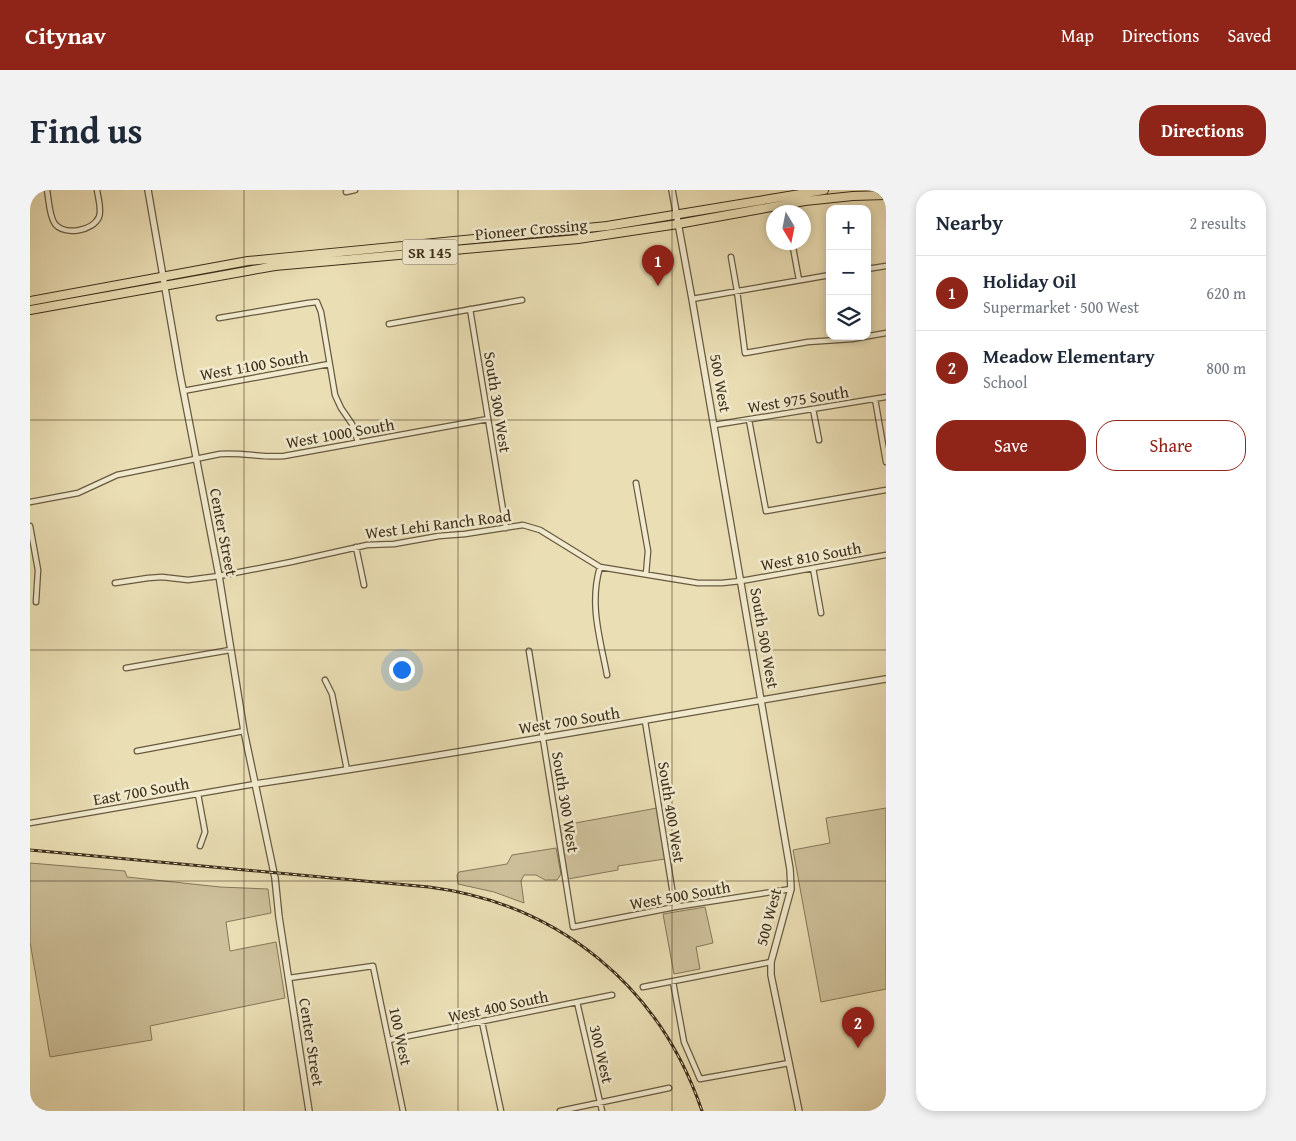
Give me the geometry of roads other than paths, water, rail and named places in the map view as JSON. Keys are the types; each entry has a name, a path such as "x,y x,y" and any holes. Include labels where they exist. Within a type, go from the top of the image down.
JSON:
{"highway":[{"name":"Pioneer Crossing","path":"162,277 273,258 576,230 824,190"},
{"name":"Pioneer Crossing","path":"164,285 275,266 578,239 678,224 805,201 886,195"},
{"name":"SR 145","path":"30,300 162,277"},
{"name":"SR 145","path":"30,310 164,285"}],"street":[{"path":"47,190 53,220 58,227 70,231 88,227 95,223 100,212 96,190"},
{"path":"148,190 162,277"},
{"path":"346,192 355,190"},
{"name":"500 West","path":"672,190 741,581"},
{"path":"793,250 799,280"},
{"path":"730,257 737,291 745,353 808,342 852,340 886,333"},
{"path":"871,268 886,266"},
{"path":"692,299 826,276"},
{"name":"Center Street","path":"162,277 195,459 219,576 244,731 268,844 309,1111"},
{"path":"389,324 522,300"},
{"path":"219,318 317,302 321,312 335,395 352,424 358,442"},
{"name":"South 300 West","path":"470,309 506,528"},
{"name":"West 1100 South","path":"183,391 329,364"},
{"name":"West 975 South","path":"714,425 886,397"},
{"path":"875,399 886,462"},
{"path":"813,409 819,440"},
{"name":"West 1000 South","path":"30,502 78,493 117,475 195,459 233,453 284,456 488,419"},
{"path":"749,420 766,511 886,490"},
{"path":"636,483 648,551 646,574"},
{"name":"West Lehi Ranch Road","path":"115,583 162,577 188,580 219,576 367,545 394,544 523,525 540,530 600,567 698,583 741,581"},
{"path":"30,526 38,570 36,602"},
{"path":"356,547 364,586"},
{"name":"West 810 South","path":"741,581 886,555"},
{"path":"600,567 595,590 595,613 607,675"},
{"path":"813,568 821,613"},
{"name":"South 500 West","path":"741,581 762,699"},
{"path":"126,668 230,650"},
{"name":"South 300 West","path":"529,651 574,927"},
{"name":"West 700 South","path":"255,784 543,738 886,679"},
{"path":"325,680 332,694 347,770"},
{"name":"500 West","path":"762,699 790,869 791,889 771,962 772,987 799,1111"},
{"name":"South 400 West","path":"645,721 675,907"},
{"path":"137,751 244,731"},
{"name":"East 700 South","path":"30,823 255,784"},
{"path":"198,794 205,832 200,846"},
{"name":"West 500 South","path":"574,927 675,907 791,889"},
{"path":"643,988 771,962"},
{"name":"100 West","path":"288,978 373,966 403,1111"},
{"path":"673,982 684,1042 700,1079 789,1063"},
{"name":"West 400 South","path":"389,1040 612,995"},
{"name":"300 West","path":"578,1002 602,1111"},
{"path":"482,1022 501,1111"},
{"path":"560,1111 669,1088"}],"railway":[{"path":"30,850 429,887 477,896 521,912 562,933 599,959 632,990 660,1026 684,1066 702,1111"}],"place":[{"name":"Holiday Oil","path":"658,286"},
{"name":"Meadow Elementary","path":"858,1048"}]}
